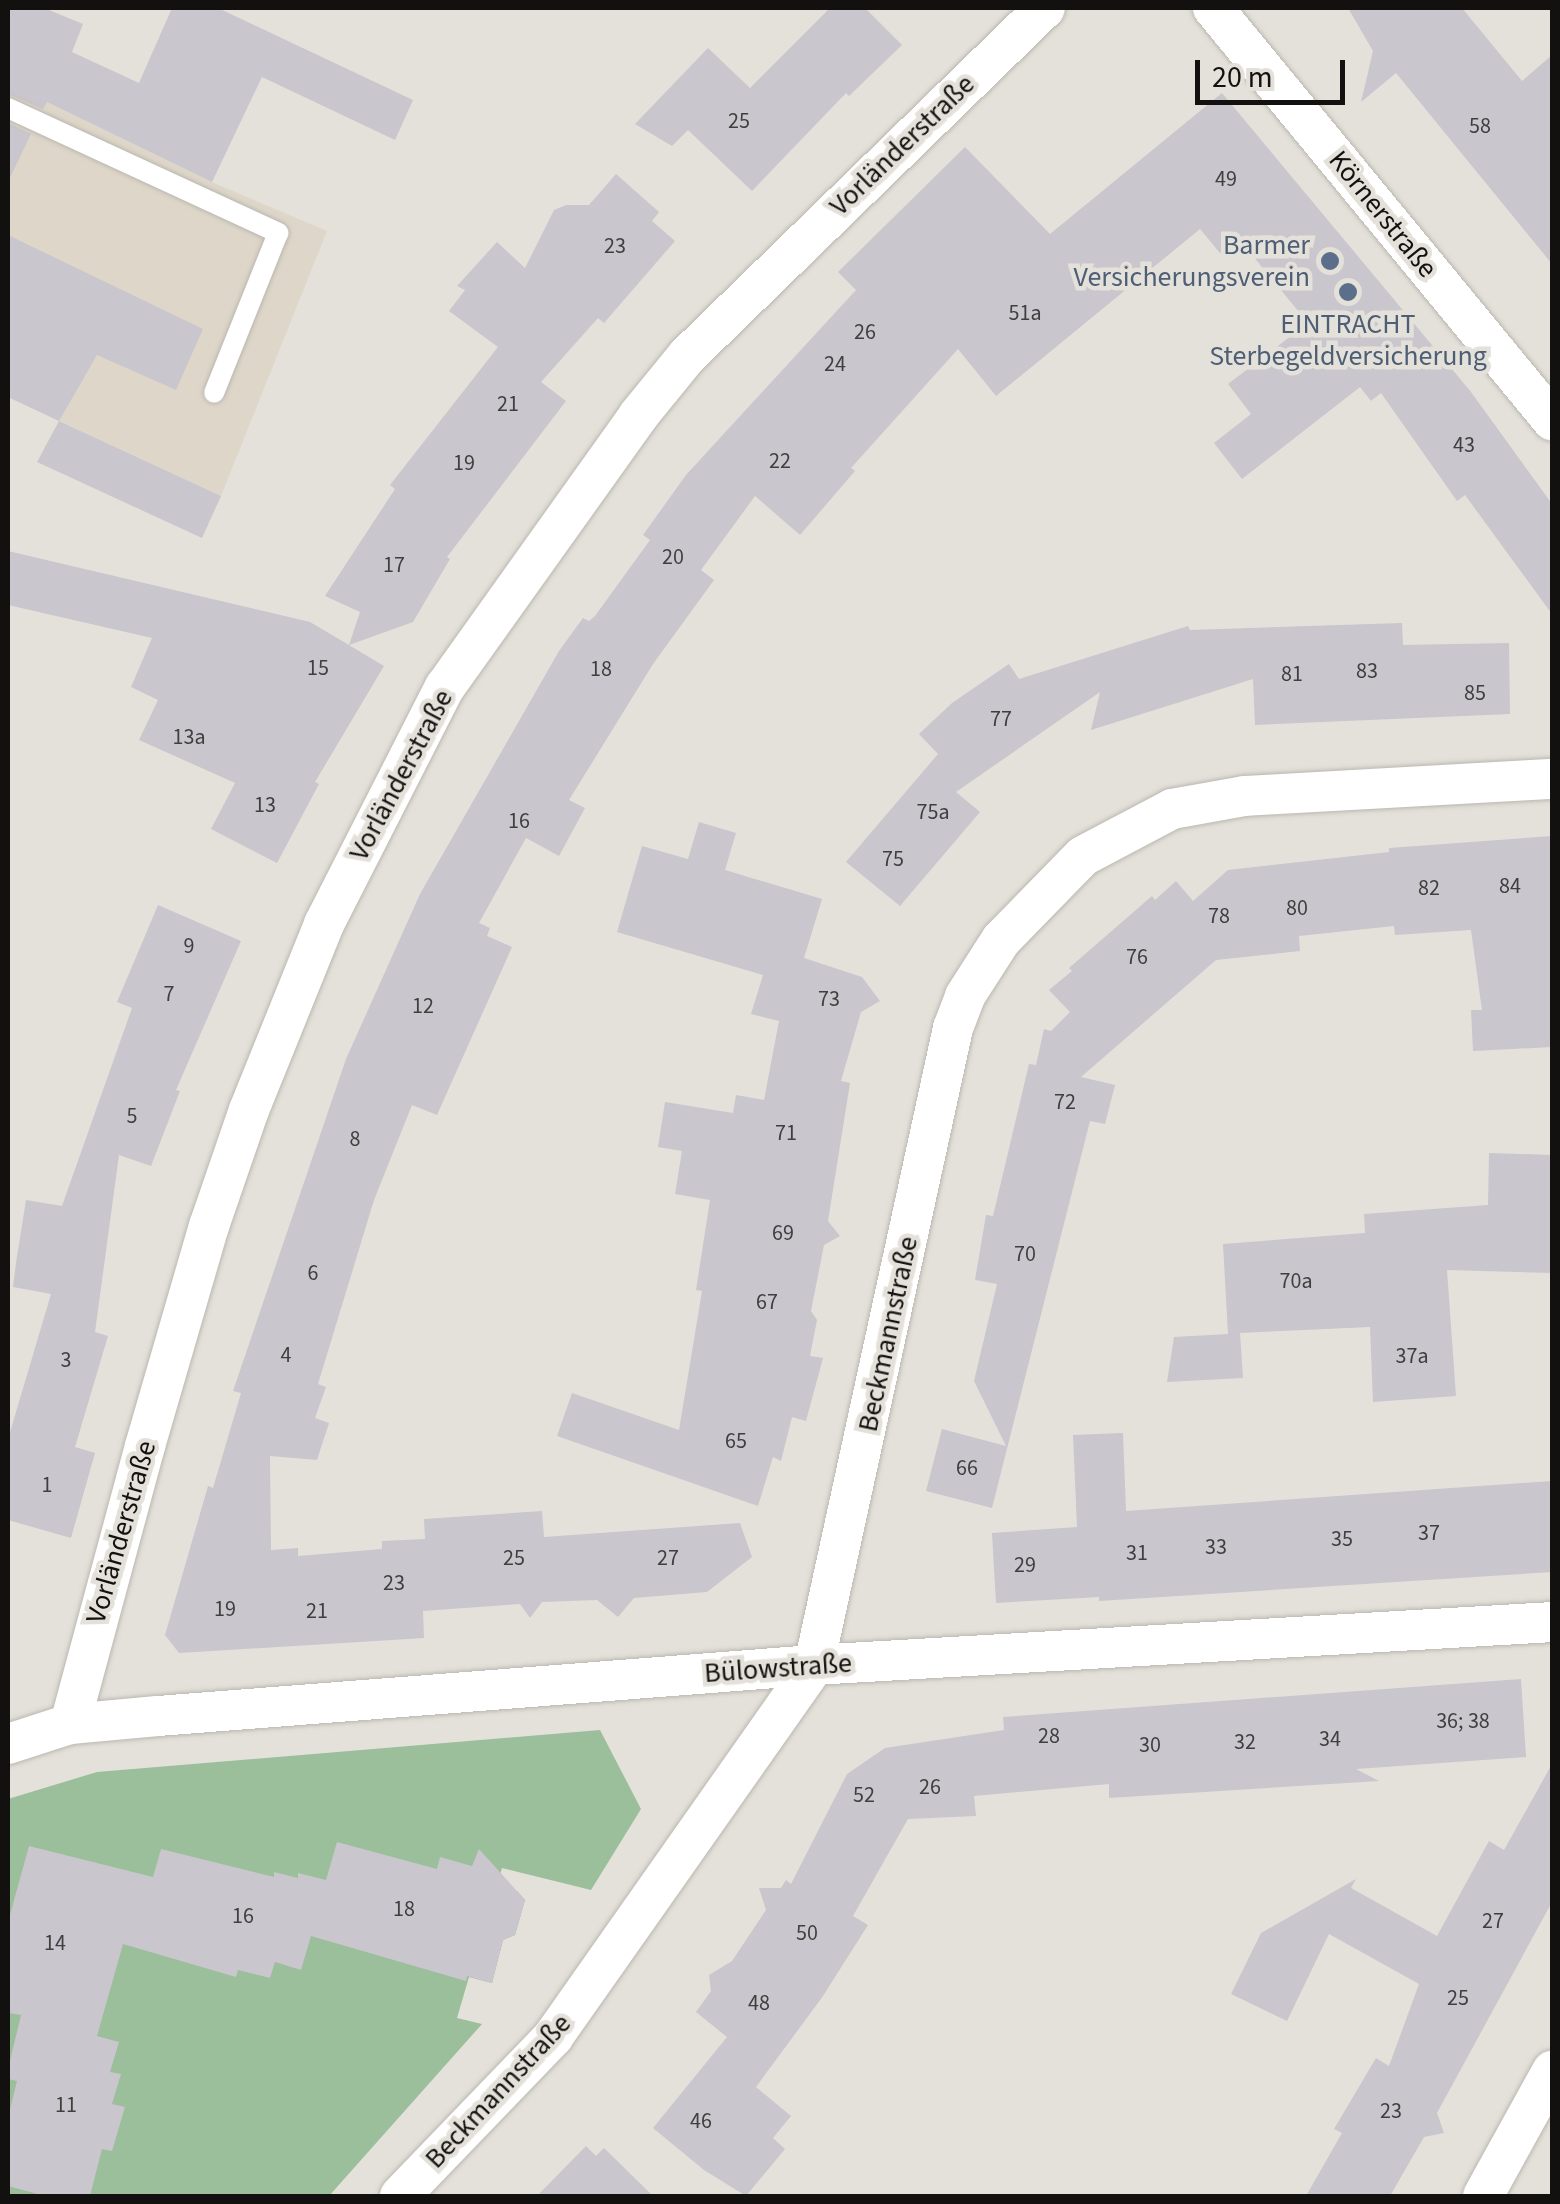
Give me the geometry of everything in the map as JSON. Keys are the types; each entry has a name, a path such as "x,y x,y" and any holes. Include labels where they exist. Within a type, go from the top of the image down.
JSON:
{"street":[{"name":"Vorländerstraße","path":"70,1724 172,1354 249,1110 324,924 445,686 638,416 687,356 1045,8"},
{"name":"Körnerstraße","path":"1213,8 1552,420"},
{"name":"Beckmannstraße","path":"400,2196 554,2037 814,1665 950,1042 965,996 1000,940 1083,856 1172,809 1244,796 1552,779"},
{"name":"Bülowstraße","path":"8,1744 70,1724 814,1665 1552,1622"},
{"path":"1483,2196 1552,2071"}],"lane":[{"path":"8,108 278,233 214,393"}],"shaded area":[{"path":"8,83 214,183 327,231 221,496 8,397"}],"green space":[{"path":"600,1730 641,1809 591,1890 502,1868 497,1885 517,1891 525,1900 515,1935 503,1940 492,1983 469,1977 457,2018 482,2024 329,2196 8,2196 8,1799 97,1772"}],"building":[{"path":"8,8 44,8 83,24 72,52 139,83 172,8 218,8 413,100 395,140 262,77 212,182 47,102 43,109 8,94"},
{"path":"830,8 865,8 902,45 849,96 846,93 752,191 688,130 672,146 635,124 708,48 750,88"},
{"path":"1348,8 1462,8 1522,81 1552,55 1552,264 1396,73 1361,102 1373,51"},
{"path":"1222,93 1471,392 1552,504 1552,614 1465,495 1457,501 1381,393 1371,401 1360,387 1242,479 1214,443 1251,414 1228,384 1308,323 1238,238 1220,253 1200,229 996,396 958,349 851,468 855,471 800,535 755,496 701,570 714,580 653,664 569,800 585,808 559,856 526,838 479,923 490,928 487,936 512,947 437,1115 412,1105 374,1200 318,1384 326,1387 315,1418 329,1423 317,1460 270,1456 271,1550 298,1548 298,1556 382,1549 382,1541 425,1539 424,1519 542,1511 544,1537 740,1523 752,1557 707,1592 634,1598 618,1617 597,1600 542,1602 530,1618 520,1604 423,1611 424,1638 179,1653 165,1635 208,1486 213,1488 241,1393 233,1391 346,1059 420,894 559,651 583,618 589,621 595,616 650,540 643,535 686,475 856,290 838,272 965,147 1050,234"},
{"path":"8,123 31,134 8,182"},
{"path":"616,174 659,212 652,221 675,241 604,323 598,318 541,382 566,401 447,557 450,559 413,622 349,645 360,612 325,596 395,489 390,485 498,347 449,311 465,290 457,286 497,242 525,268 554,210 566,205 589,205"},
{"path":"8,235 203,329 176,390 97,355 59,421 8,397"},
{"path":"59,421 221,496 202,538 37,462"},
{"path":"8,551 310,622 384,666 315,782 319,784 277,863 211,829 235,783 139,740 158,700 131,687 152,638 8,605"},
{"path":"1402,623 1403,645 1509,643 1510,714 1255,725 1253,679 1091,730 1100,692 956,792 980,812 900,906 846,862 938,754 919,734 952,703 1009,664 1019,679 1188,626 1190,630"},
{"path":"699,822 736,833 725,870 822,899 804,958 862,977 880,1001 861,1012 841,1081 850,1083 828,1221 840,1236 824,1245 811,1311 817,1320 810,1356 823,1358 806,1421 792,1417 781,1461 773,1457 758,1506 557,1436 572,1393 679,1430 702,1291 696,1290 710,1200 675,1194 682,1151 658,1147 665,1102 733,1113 736,1095 764,1100 779,1021 751,1014 763,975 617,932 642,846 688,859"},
{"path":"1552,836 1552,1047 1473,1051 1471,1010 1482,1010 1471,930 1395,935 1394,926 1299,936 1300,951 1216,960 1081,1077 1115,1085 1105,1124 1090,1121 992,1508 926,1491 942,1429 1006,1446 974,1381 997,1284 975,1280 986,1215 993,1216 1029,1064 1036,1065 1044,1029 1051,1031 1070,1012 1049,990 1072,971 1069,968 1152,896 1155,900 1176,881 1193,901 1228,870 1389,852 1389,848"},
{"path":"158,905 241,941 176,1090 180,1091 151,1166 119,1155 95,1332 108,1336 75,1447 95,1453 71,1538 8,1520 8,1439 51,1294 13,1287 16,1263 26,1200 62,1206 132,1008 117,1002"},
{"path":"1489,1153 1552,1155 1552,1273 1447,1270 1456,1396 1373,1402 1370,1327 1240,1333 1243,1378 1167,1382 1174,1337 1228,1334 1223,1244 1365,1233 1364,1214 1488,1205"},
{"path":"1123,1433 1126,1511 1552,1481 1552,1572 1099,1601 1099,1597 996,1603 992,1533 1077,1527 1073,1435"},
{"path":"1521,1679 1526,1757 1356,1769 1379,1781 1109,1798 1109,1784 974,1796 976,1816 908,1819 853,1916 868,1925 823,1996 756,2087 791,2116 773,2138 785,2149 746,2196 704,2170 653,2128 727,2037 696,2012 711,1991 709,1975 732,1961 766,1910 759,1888 781,1888 786,1880 791,1884 847,1774 885,1748 1004,1730 1003,1717"},
{"path":"1552,1764 1552,1902 1437,2113 1444,2133 1424,2137 1390,2196 1306,2196 1342,2133 1334,2129 1376,2058 1389,2066 1419,1984 1329,1934 1287,2021 1231,1994 1261,1933 1356,1879 1351,1888 1437,1936 1489,1841 1504,1850"},
{"path":"337,1842 437,1869 440,1857 472,1866 479,1849 525,1900 515,1935 503,1940 492,1983 467,1976 466,1981 311,1936 301,1970 275,1962 270,1978 238,1970 236,1977 123,1944 97,2036 119,2042 110,2072 121,2074 112,2104 125,2107 112,2151 102,2149 90,2196 45,2196 8,2186 8,2117 17,2081 8,2079 8,2069 21,2015 8,2013 8,1922 29,1846 153,1877 161,1849 274,1877 274,1872 298,1878 298,1873 326,1880"},
{"path":"586,2146 596,2156 604,2148 653,2196 537,2196"}],"place":[{"name":"Barmer Versicherungsverein","path":"1330,261"},
{"name":"EINTRACHT Sterbegeldversicherung","path":"1348,292"}]}
